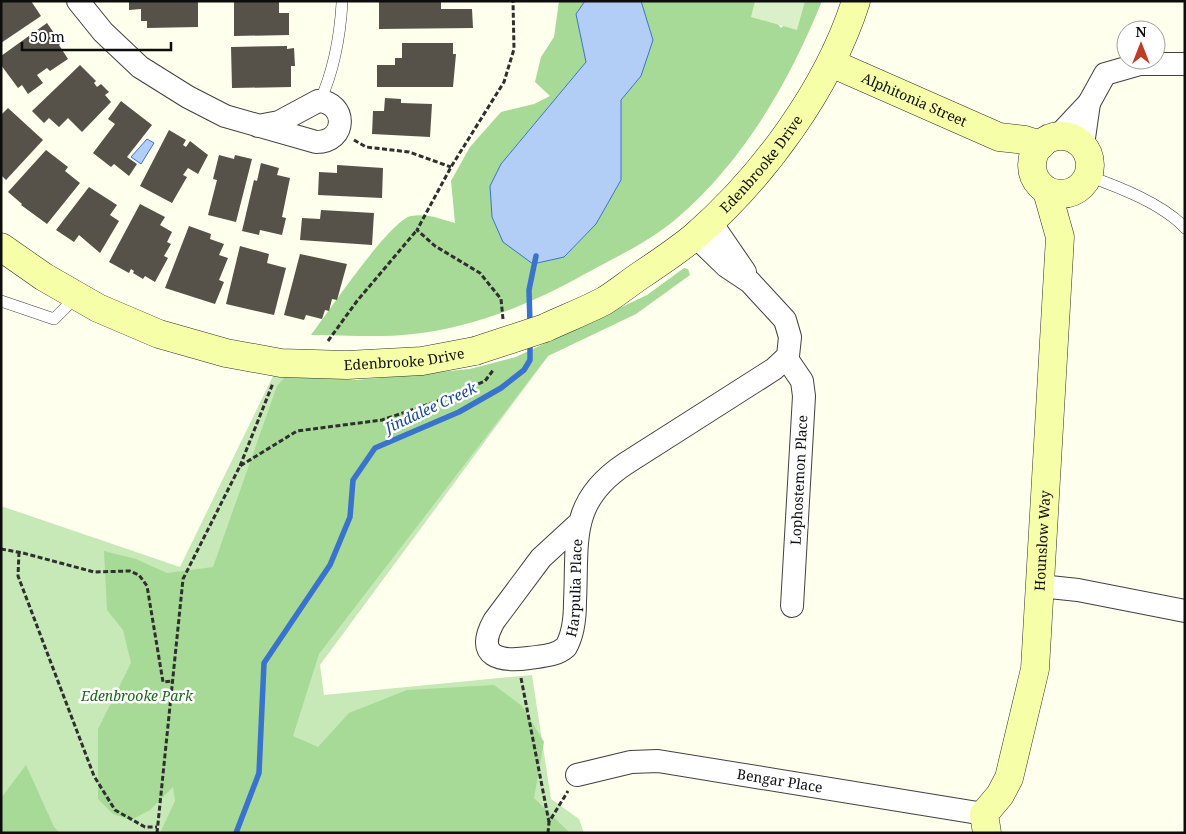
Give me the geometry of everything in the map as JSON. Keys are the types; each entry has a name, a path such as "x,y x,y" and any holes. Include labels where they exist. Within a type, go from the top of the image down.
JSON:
{"street":[{"path":"78,1 103,32 140,67 188,97 225,116 258,126 316,142 329,140 339,130 338,112 328,103 320,101 312,103 280,122 258,126"},
{"name":"Edenbrooke Drive","path":"1,247 76,297 159,334 226,353 279,363 347,365 422,361 475,351 545,328 604,300 702,229 761,167 799,115 831,63 848,26 856,1"},
{"name":"Alphitonia Street","path":"831,63 999,137 1014,154 1053,148"},
{"path":"1047,191 1063,194 1083,182 1090,160 1053,148 1089,103 1105,74 1140,64 1185,64"},
{"name":"Hounslow Way","path":"986,824 1009,778 1028,705 1035,669 1060,237 1047,191 1036,180 1053,148"},
{"name":"Hounslow Way","path":"1060,237 1083,182"},
{"path":"702,229 740,263 750,282 787,323 790,342 787,359"},
{"name":"Harpulia Place","path":"578,524 575,612 569,642 558,653 517,660 506,660 493,655 488,646 489,631 538,561 578,524 594,492 608,476 787,359"},
{"name":"Lophostemon Place","path":"787,359 802,382 804,396 792,606"},
{"path":"1040,586 1078,590 1185,611"},
{"name":"Bengar Place","path":"577,775 631,762 658,761 986,824"}],"lane":[{"path":"320,101 330,78 341,24 342,2"},
{"path":"1083,182 1121,188 1169,215 1185,228"},
{"path":"1,301 54,319 76,297"}],"path":[{"path":"326,344 357,301 417,230 451,167 504,82 514,49 513,1"},
{"path":"339,130 366,147 409,152 451,167"},
{"path":"417,230 435,246 480,273 501,299 503,327"},
{"path":"240,466 297,431 382,420 438,401 485,381 500,361"},
{"path":"157,833 183,580 240,466 274,381"},
{"path":"1,549 94,572 130,571 139,575 148,586 163,682 172,681"},
{"path":"19,552 18,576 94,776 115,810 145,827 157,827"},
{"path":"517,660 549,822 548,833"},
{"path":"549,822 577,775"}],"green space":[{"path":"559,1 585,1 576,14 586,62 501,164 533,264 564,257 596,224 621,180 621,100 641,76 653,40 641,1 759,1 781,28 801,10 802,1 822,1 795,61 762,119 743,146 723,172 700,196 676,219 654,235 619,256 543,296 479,320 435,331 400,335 311,335 374,250 401,221 411,216 423,215 455,223 451,181 470,147 501,112 534,104 550,96 535,82 541,57 554,37"},
{"path":"755,1 805,1 797,30 751,17"},
{"name":"Edenbrooke Park","path":"684,268 688,269 690,275 636,314 548,356 319,654 293,736 318,747 349,713 407,690 494,685 522,706 544,742 534,798 570,833 160,833 175,801 173,787 150,810 131,820 113,814 98,799 98,729 131,663 123,630 107,610 104,551 136,559 167,573 213,567 277,386 285,377 357,380 417,375 470,369 516,357 647,295"},
{"name":"Edenbrooke Park","path":"548,356 320,665 324,695 532,675 551,799 579,819 584,833 1,833 1,506 180,567 273,376 357,380 470,369"},
{"path":"26,765 54,827 60,833 1,833 1,798"}],"water":[{"path":"585,1 641,1 653,40 641,76 621,100 621,180 596,224 564,257 533,264 503,242 492,217 490,186 501,164 586,62 576,14"},
{"path":"147,139 154,143 141,164 131,157"}],"building":[{"path":"1,1 31,1 41,16 1,43"},
{"path":"129,1 198,1 198,27 147,28 147,21 141,21 141,9 129,10"},
{"path":"234,1 279,1 279,13 289,13 289,35 234,36"},
{"path":"379,1 441,1 441,9 472,9 473,28 379,29"},
{"path":"47,23 61,43 59,45 68,59 50,71 47,68 37,75 43,83 28,94 22,85 18,88 1,65 1,56"},
{"path":"402,43 453,43 453,54 456,54 453,87 377,87 377,65 395,65 395,58 402,58"},
{"path":"287,46 287,49 294,48 295,66 291,66 291,87 232,88 231,47"},
{"path":"80,65 96,81 94,83 97,87 101,84 109,92 105,95 111,102 82,132 68,118 59,127 49,118 44,123 32,111"},
{"path":"385,98 401,99 401,103 432,104 430,137 372,134 373,111 384,111"},
{"path":"121,101 152,125 127,157 137,164 129,176 114,164 111,167 93,153 115,124 108,119"},
{"path":"8,108 43,140 6,180 1,175 1,115"},
{"path":"169,130 186,140 183,145 186,147 190,141 208,155 198,174 188,168 183,175 187,177 172,203 140,186"},
{"path":"46,150 68,167 65,171 80,183 47,224 21,205 8,192"},
{"path":"219,155 234,159 235,155 252,159 236,222 208,215 217,180 213,179"},
{"path":"261,163 279,168 277,175 290,178 282,217 286,218 282,235 260,230 259,235 242,231 254,180 257,181"},
{"path":"337,165 383,168 382,198 318,195 319,172 337,173"},
{"path":"89,187 117,205 110,215 119,221 100,253 79,235 74,242 56,230"},
{"path":"140,204 165,217 160,225 172,232 167,242 171,244 164,256 168,258 155,282 145,276 143,279 133,273 134,271 131,269 129,273 109,262"},
{"path":"321,210 374,213 372,245 300,240 302,218 320,219"},
{"path":"189,226 211,234 210,239 224,244 219,255 228,258 219,280 224,282 215,304 165,288"},
{"path":"240,246 269,254 267,263 286,268 274,315 226,304"},
{"path":"300,254 347,264 337,300 332,299 329,311 325,310 322,319 306,315 304,320 284,315"}],"waterway":[{"name":"Jindalee Creek","path":"530,324 529,290 536,256"},
{"name":"Jindalee Creek","path":"236,833 259,773 264,663 330,565 350,517 353,480 375,448 459,412 501,388 524,370 530,360 530,341"}]}
